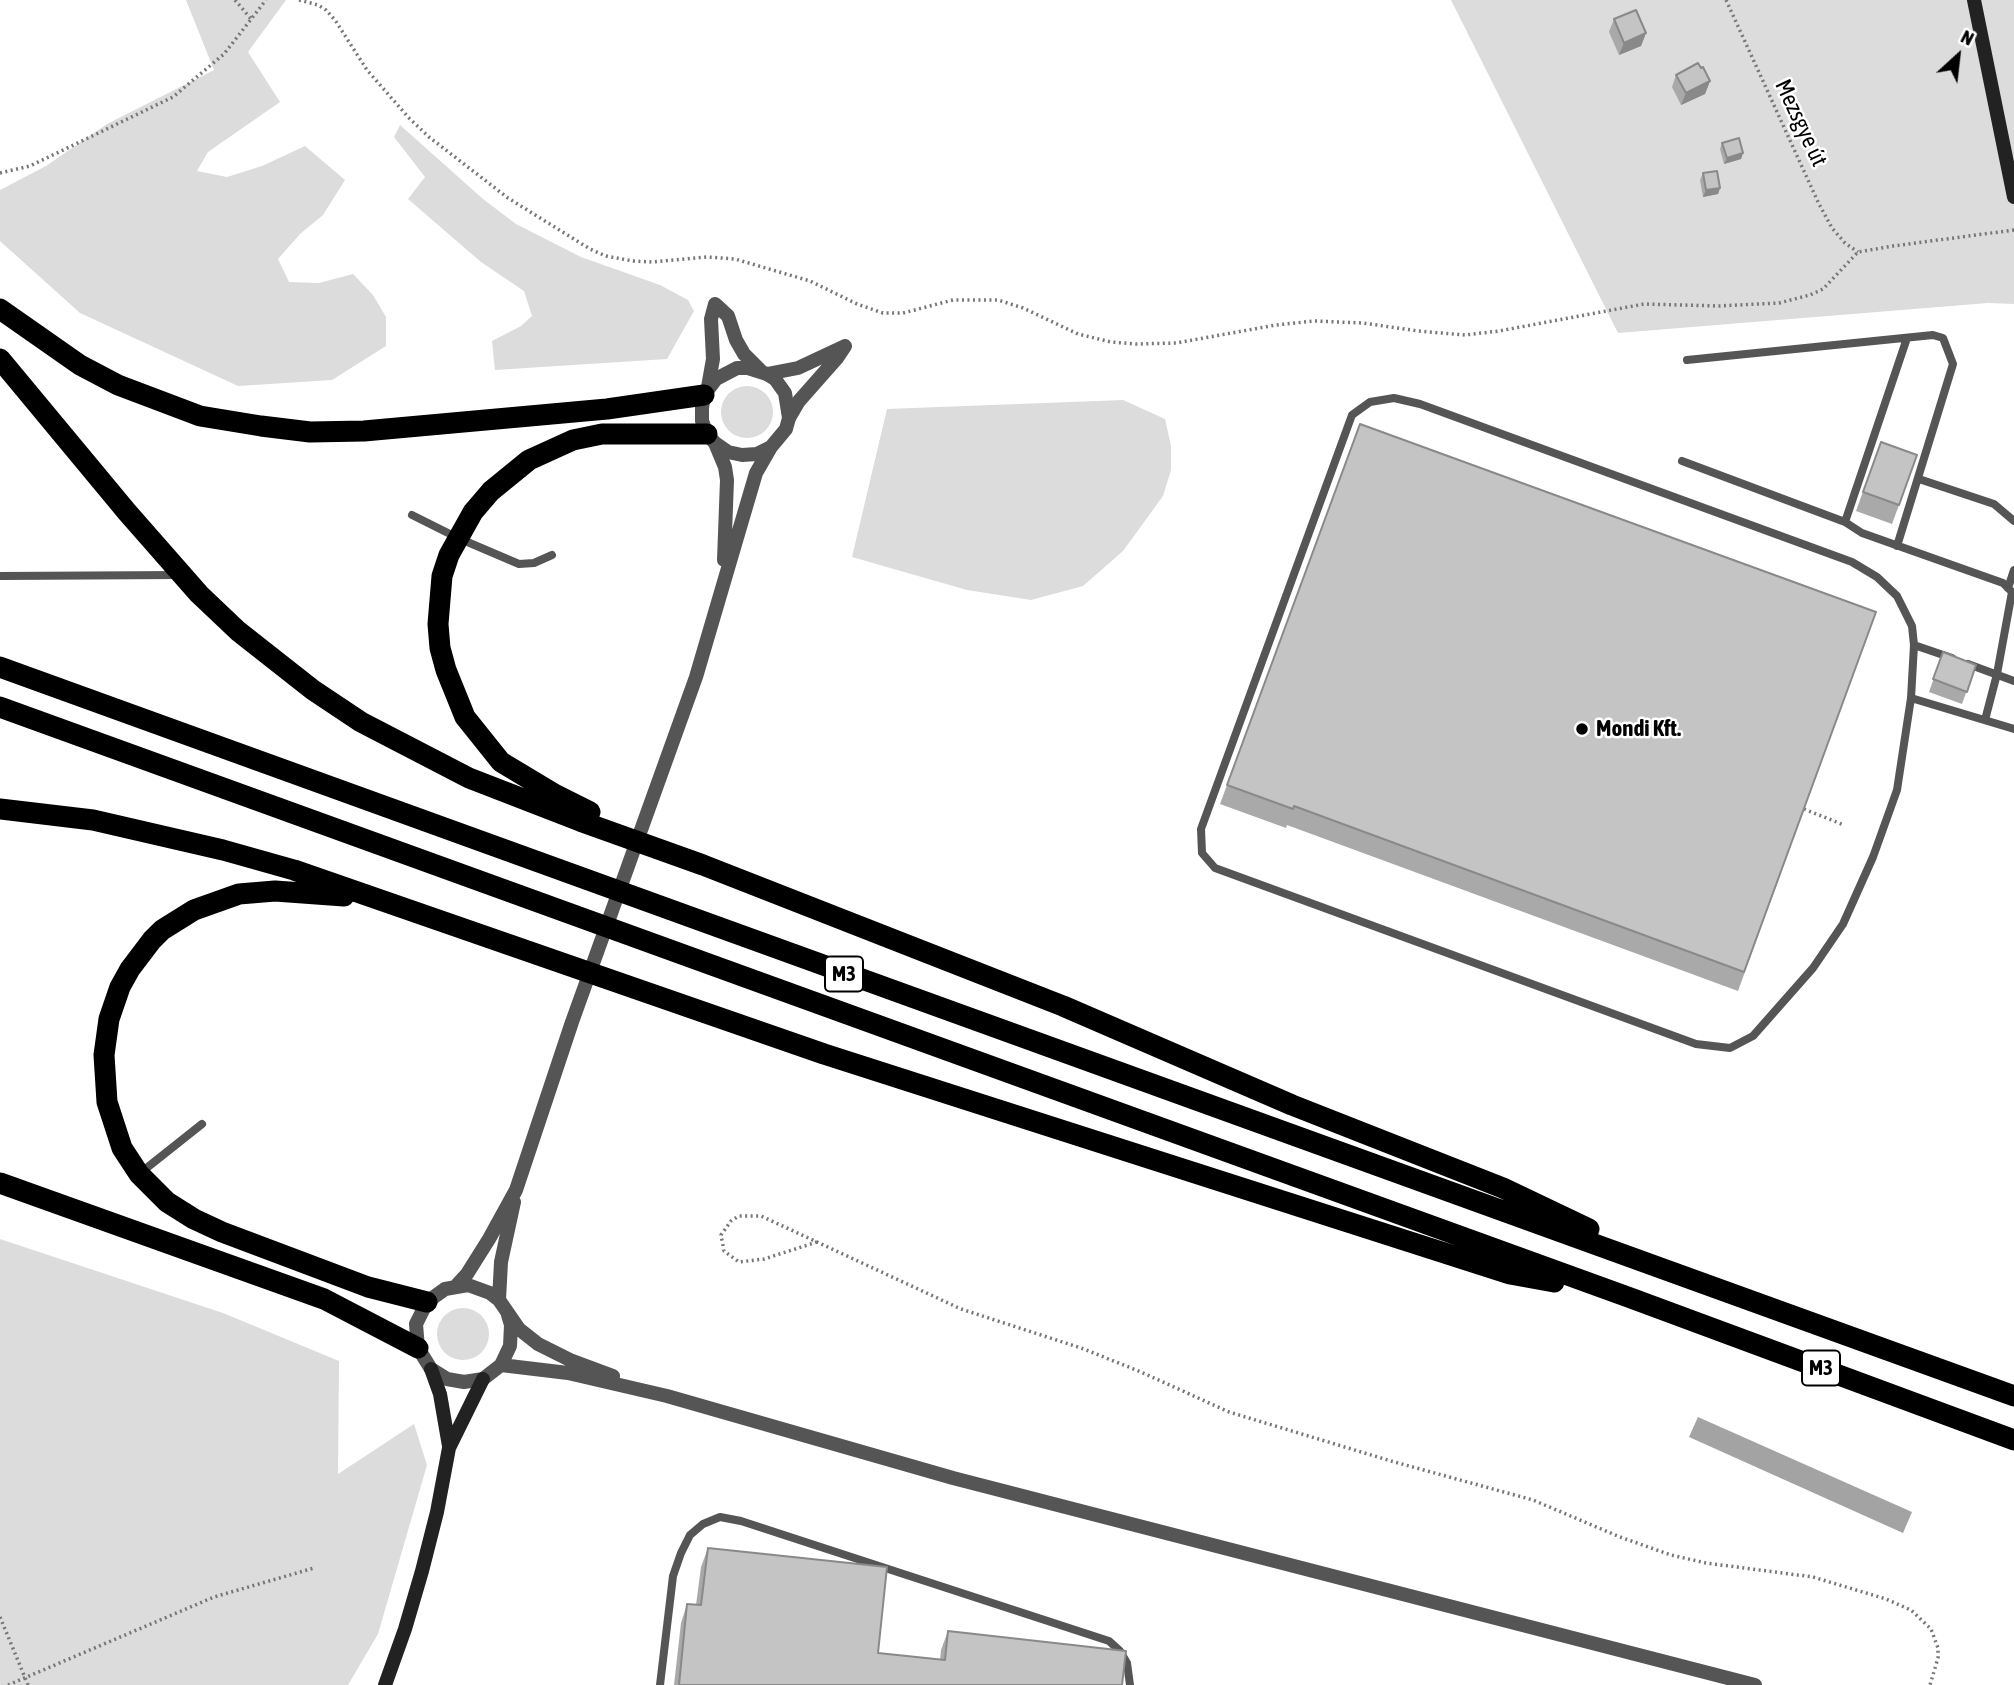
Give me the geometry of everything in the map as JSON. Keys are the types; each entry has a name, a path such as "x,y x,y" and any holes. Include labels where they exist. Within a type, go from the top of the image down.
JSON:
{"highway":[{"path":"0,309 80,365 118,385 200,416 310,432 363,431 607,409 706,391"},
{"path":"0,359 181,575 238,631 313,690 361,722 469,778 703,865 1063,1006 1292,1105 1503,1188 1689,1278"},
{"path":"703,865 556,795 501,762 481,739 459,705 440,648 438,624 442,576 458,538 473,512 491,491 529,460 573,440 603,434 711,438"},
{"name":"M3","path":"0,667 2014,1395"},
{"name":"M3","path":"0,707 1628,1297 2014,1440"},
{"path":"0,809 93,820 159,834 294,870 824,1054 1510,1274 1628,1297"},
{"path":"376,899 275,891 239,894 194,910 176,920 152,940 120,987 105,1037 104,1082 107,1102 122,1148 139,1174 167,1202 222,1232 368,1287 427,1302"},
{"path":"0,1183 324,1299 418,1348"}],"main road":[{"path":"1974,0 2014,197"},
{"path":"431,1369 440,1394 449,1448"},
{"path":"384,1685 422,1572 437,1513 449,1448 483,1379"}],"street":[{"path":"720,593 727,480 725,467 702,421 702,408 713,359 711,319 716,304 728,316 744,354 775,379 785,393 789,418"},
{"path":"499,1300 501,1263 516,1190 572,1022 696,677 757,473 771,447 786,429 799,401 845,346 798,368 764,372 737,368 716,379 706,391"},
{"path":"711,438 728,452 742,455 757,454 771,447"},
{"path":"456,1286 467,1274 489,1239 516,1190"},
{"path":"508,1315 511,1325 510,1346 500,1364 483,1379 455,1381 431,1369 418,1348 416,1324 427,1302 435,1294 456,1286 479,1288 499,1300 519,1329 538,1344 570,1360 667,1396"},
{"path":"500,1364 568,1373 667,1396 953,1478 1755,1685"}],"lane":[{"path":"1687,360 1933,335 1943,338 1953,364 1897,546"},
{"path":"1845,522 1907,338"},
{"path":"1394,398 1420,404 1852,562 1877,577 1897,596 1912,626 1914,645 1911,698 1897,789 1873,858 1843,924 1813,968 1753,1036 1730,1048 1696,1044 1215,868 1202,853 1202,829 1352,415 1370,402 1394,398"},
{"path":"1682,461 1845,522 1862,533 2003,583 2012,592 1997,674 1985,720"},
{"path":"1919,479 1994,504 2014,521"},
{"path":"412,515 519,564 534,563 552,555"},
{"path":"2008,588 2014,570"},
{"path":"0,576 181,575"},
{"path":"1914,645 2014,681"},
{"path":"1911,698 2014,729"},
{"path":"139,1174 202,1124"},
{"path":"660,1685 673,1576 681,1553 690,1535 702,1524 720,1517 741,1521 1109,1640 1127,1663 1130,1685"}],"path":[{"path":"235,0 252,20"},
{"path":"0,173 30,166 173,97 225,54 266,0"},
{"path":"299,0 326,10 378,84 429,137 508,198 590,249 619,259 643,262 707,257 735,259 810,281 884,313 904,313 953,300 998,300 1023,307 1078,334 1111,342 1136,344 1176,343 1314,321 1363,323 1465,335 1509,330 1644,304 1736,306 1794,300 1823,289 1858,252 2014,230"},
{"name":"Mezsgye út","path":"1726,0 1819,204 1832,228 1845,243 1858,252"},
{"path":"1804,808 1844,825"},
{"path":"817,1242 764,1259 739,1262 724,1251 721,1235 731,1221 748,1214 761,1216 961,1308 1084,1349 1229,1412 1533,1500 1562,1510 1620,1537 1671,1555 1706,1563 1813,1577 1886,1599 1911,1610 1931,1629 1938,1648 1938,1658 1930,1685"},
{"path":"8,1685 214,1597 314,1568"},
{"path":"0,1617 28,1685"}],"shaded area":[{"path":"186,0 286,0 248,52 280,102 208,152 197,171 227,177 262,166 305,146 345,180 323,215 300,234 278,259 289,282 319,283 353,274 373,295 386,317 386,346 332,380 238,386 80,313 0,241 0,190 46,166 107,124 214,70"},
{"path":"1451,0 2014,0 2014,304 1988,303 1618,333"},
{"path":"400,125 483,199 516,224 581,257 660,285 688,300 694,311 667,359 495,370 492,341 521,326 532,316 524,291 481,262 408,199 425,177 394,137"},
{"path":"747,386 766,393 773,412 766,431 747,438 728,431 721,412 728,393"},
{"path":"1123,400 1165,419 1171,446 1171,470 1163,496 1123,551 1083,586 1031,600 967,590 852,557 887,409"},
{"path":"0,1239 223,1313 339,1361 338,1474 414,1424 427,1465 378,1634 348,1685 0,1685"},
{"path":"463,1308 473,1310 481,1316 487,1324 487,1344 481,1352 473,1358 463,1360 453,1358 445,1352 439,1344 437,1334 439,1324 445,1316 453,1310"},
{"path":"1698,1417 1912,1512 1903,1533 1689,1437"}],"building":[{"path":"1636,10 1646,33 1624,43 1614,19"},
{"path":"1698,63 1710,81 1686,93 1676,75"},
{"path":"1739,138 1743,153 1727,158 1722,143"},
{"path":"1717,171 1720,188 1706,190 1703,173"},
{"path":"1360,424 1876,612 1744,972 1294,806 1293,809 1227,785"},
{"path":"1881,442 1917,455 1899,505 1863,492"},
{"path":"1943,652 1976,665 1967,692 1933,679"},
{"path":"708,1548 887,1567 878,1653 945,1660 948,1631 1126,1651 1122,1685 679,1685 687,1604 701,1605"}],"place":[{"name":"Mondi Kft.","path":"1582,729"}]}
